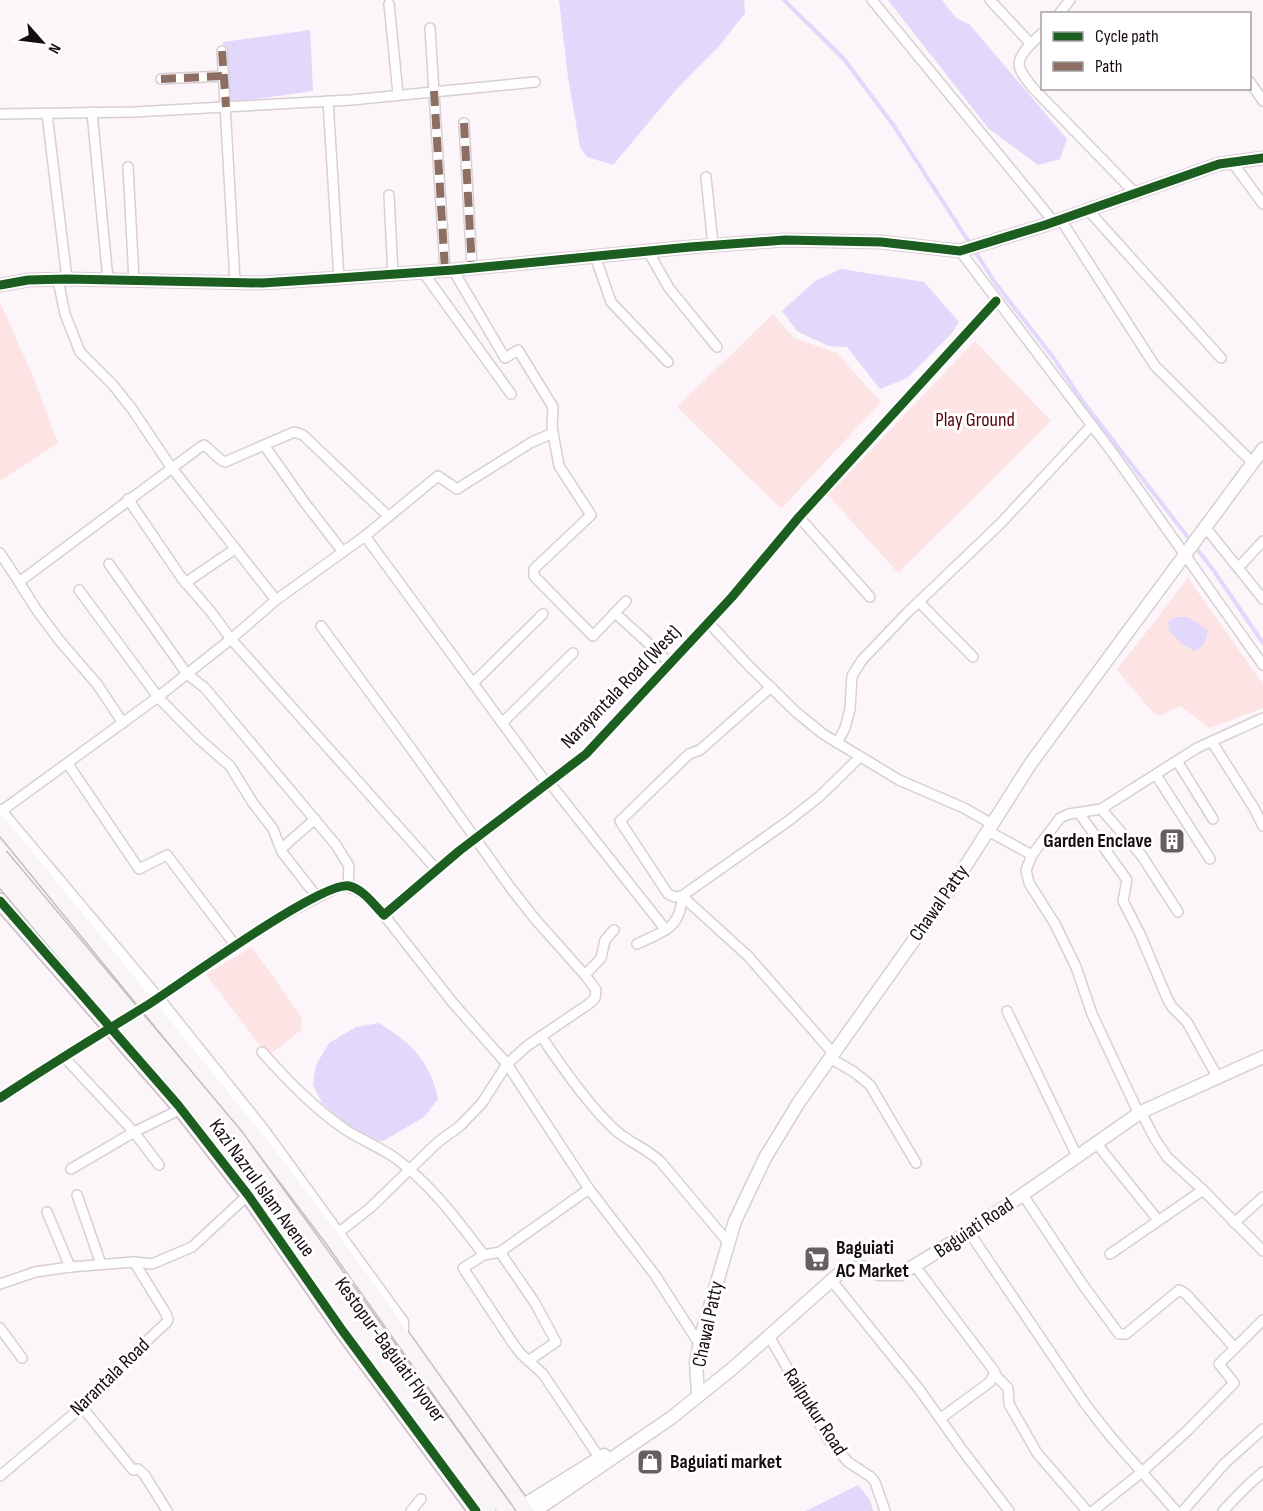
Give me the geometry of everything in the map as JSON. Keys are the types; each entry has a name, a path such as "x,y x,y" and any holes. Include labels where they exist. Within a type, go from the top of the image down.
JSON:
{"main road":[{"name":"Kazi Nazrul Islam Avenue","path":"0,824 153,1001 332,1238 402,1338 528,1509"},
{"name":"Kestopur-Baguiati Flyover","path":"0,856 235,1136 506,1511"},
{"name":"Kestopur-Baguiati Flyover","path":"0,876 177,1087 233,1158 488,1511"},
{"name":"Kazi Nazrul Islam Avenue","path":"0,901 181,1109 248,1195 342,1330 476,1511"},
{"path":"142,1065 179,1035"}],"street":[{"path":"872,0 1057,221 1155,366 1252,462"},
{"path":"990,0 1031,44"},
{"path":"1061,12 1070,0"},
{"path":"389,4 398,94"},
{"path":"430,28 449,270 505,358 518,350 553,407 553,433 559,466 591,515 534,569 533,573 593,636 626,601"},
{"path":"1041,34 1021,54 1018,63 1021,72 1033,88 1136,194"},
{"path":"222,51 235,282"},
{"path":"161,79 224,76"},
{"path":"0,114 226,107 328,101 535,82"},
{"path":"1251,83 1263,101"},
{"path":"328,101 339,278"},
{"path":"92,112 108,280"},
{"path":"47,114 63,279 64,314 80,352 113,385 171,467 276,600"},
{"path":"464,123 472,268"},
{"path":"0,285 28,280 63,279 235,282 339,278 785,240 881,242 960,251 1057,221 1219,164 1259,158 1263,169"},
{"path":"1232,162 1263,204"},
{"path":"128,167 134,280"},
{"path":"706,177 713,245"},
{"path":"389,195 393,274"},
{"path":"1088,210 1221,358"},
{"path":"648,251 669,288 717,347"},
{"path":"960,251 1092,425 1263,665"},
{"path":"595,256 611,302 668,362"},
{"path":"423,272 511,394"},
{"name":"Narayantala Road (West)","path":"384,915 437,870 586,754 732,597 799,517 996,301"},
{"path":"837,743 845,728 850,709 852,676 862,660 1001,523 1092,425"},
{"path":"19,582 171,467 204,446 225,462 294,432 299,433 388,516"},
{"path":"0,812 158,697 276,600 365,536 438,476 457,489 532,442 553,433"},
{"path":"264,445 343,552"},
{"name":"Chawal Patty","path":"698,1394 696,1362 728,1242 735,1221 765,1158 799,1102 956,881 1031,763 1263,449"},
{"path":"128,500 185,583 231,639 437,870"},
{"path":"799,517 870,597"},
{"path":"1204,531 1239,567 1263,599"},
{"path":"365,536 502,723 666,930"},
{"path":"1239,567 1263,541"},
{"path":"185,583 235,549"},
{"path":"0,553 36,609 97,684 123,723"},
{"path":"110,564 187,674 205,688 344,856 349,866 348,886"},
{"path":"79,590 158,697 198,738 230,766 253,803 273,829 281,849 317,897"},
{"path":"919,602 973,657"},
{"path":"615,613 670,663"},
{"path":"473,683 543,614"},
{"path":"708,622 796,712 837,743 899,780 964,808 1032,855"},
{"path":"321,626 535,919 596,990 590,1003 541,1036 507,1064 482,1103 460,1126 438,1142 370,1208 338,1233"},
{"path":"502,723 573,653"},
{"path":"771,687 700,750 689,754 620,821 668,894 675,897 682,896 795,816 860,758"},
{"path":"1263,718 1197,748 1101,809 1068,814 1060,819 1032,855 1026,870 1029,883 1055,924 1076,967 1092,1014 1155,1139 1167,1157 1263,1251"},
{"path":"1212,742 1263,825"},
{"path":"1177,761 1213,819"},
{"path":"68,764 139,869 167,855 235,945"},
{"path":"1156,775 1210,859"},
{"path":"1101,809 1142,856 1178,912"},
{"name":"Kazi Nazrul Islam Avenue","path":"0,812 153,1001"},
{"path":"1079,813 1127,880 1123,901 1140,934 1167,998 1172,1007 1187,1022 1218,1077"},
{"path":"281,849 315,819"},
{"path":"0,1098 153,1001 235,945 317,897 339,887 348,886 359,890 384,915 453,1003 507,1064 590,1189 655,1275 700,1346"},
{"path":"637,944 666,930 678,920 682,909 682,896"},
{"path":"682,896 748,956 832,1056 870,1085 916,1163"},
{"path":"585,975 601,958 605,940 614,930"},
{"path":"1007,1011 1077,1156"},
{"name":"Kazi Nazrul Islam Avenue","path":"179,1035 261,1128 402,1322 402,1338"},
{"path":"541,1036 595,1107 626,1138 660,1161 728,1242"},
{"path":"262,1052 306,1098 347,1130 389,1154 443,1201 484,1255"},
{"path":"63,1056 134,1132 159,1166"},
{"name":"Baguiati Road","path":"528,1509 599,1457 698,1394 733,1368 842,1271 862,1267 879,1274 901,1274 969,1232 1140,1113 1263,1057"},
{"path":"72,1169 134,1132 181,1109"},
{"path":"1096,1143 1158,1220"},
{"path":"590,1189 500,1252 484,1255 463,1268 514,1345 543,1374 599,1457"},
{"path":"1110,1254 1203,1190"},
{"path":"76,1195 101,1264"},
{"path":"0,1284 35,1272 70,1267 134,1262 152,1264 192,1247 248,1195"},
{"path":"1023,1195 1119,1334 1126,1334 1179,1290 1234,1348"},
{"path":"1234,1223 1263,1197"},
{"path":"47,1212 70,1267"},
{"path":"969,1232 1086,1405 1176,1511"},
{"path":"500,1252 535,1303 556,1342 528,1361"},
{"name":"Narantala Road","path":"0,1476 96,1395 168,1319 134,1262"},
{"path":"915,1266 992,1366 994,1374 1008,1388 1009,1404 1037,1453 1087,1511"},
{"path":"832,1281 941,1418 1009,1511"},
{"path":"1093,1511 1142,1472 1187,1431 1234,1383 1220,1364 1263,1320"},
{"path":"0,1328 22,1358"},
{"name":"Railpukur Road","path":"769,1336 828,1439 848,1462 875,1482 885,1511"},
{"path":"941,1418 990,1382 994,1374"},
{"name":"Baguiati Road","path":"528,1509 671,1418 698,1394"},
{"path":"82,1407 133,1470 138,1469 144,1474 167,1511"},
{"path":"1183,1511 1225,1463 1263,1429"},
{"path":"1223,1511 1263,1472"},
{"path":"411,1511 421,1499"}],"green space":[{"path":"0,302 31,372 58,443 0,481"},
{"path":"773,314 794,338 837,353 881,402 781,509 677,407"},
{"name":"Play Ground","path":"975,341 1051,421 898,573 828,495"},
{"path":"1188,578 1263,684 1263,708 1210,728 1180,706 1159,716 1151,710 1117,670"},
{"path":"252,947 302,1018 301,1030 268,1056 206,974"}],"shaded area":[{"path":"559,0 744,0 745,13 719,46 674,92 613,165 587,157 580,147 568,77"},
{"path":"888,0 942,0 956,18 970,25 1067,139 1060,159 1038,165 988,128"},
{"path":"310,30 313,91 228,103 223,42"},
{"path":"841,269 924,282 959,322 951,334 907,378 880,389 847,347 828,346 797,331 782,311 815,281"},
{"path":"1175,617 1188,617 1208,630 1204,645 1194,651 1181,643 1169,631 1168,622"},
{"path":"379,1023 401,1038 418,1054 430,1074 438,1099 424,1117 383,1141 364,1139 322,1103 313,1085 316,1065 329,1043 356,1027"},
{"path":"858,1485 870,1500 873,1511 806,1511"}],"waterway":[{"path":"784,0 844,59 894,126 996,284 1053,357 1084,403 1214,571 1263,643"}],"marked path":[{"path":"222,51 226,107"},
{"path":"161,79 224,76"},
{"path":"434,91 445,270"},
{"path":"464,123 472,268"}],"cycle path":[{"path":"0,285 28,280 67,279 262,283 453,270 785,240 881,242 960,251 1045,225 1219,164 1263,158"},
{"path":"0,1098 146,1006 281,916 310,900 334,889 349,886 364,894 384,915 459,851 586,754 732,597 799,517 996,301"},
{"path":"0,901 178,1105 248,1195 342,1330 476,1511"}],"place":[{"name":"Garden Enclave","path":"1172,841"},
{"name":"Baguiati AC Market","path":"817,1259"},
{"name":"Baguiati market","path":"650,1462"}]}
